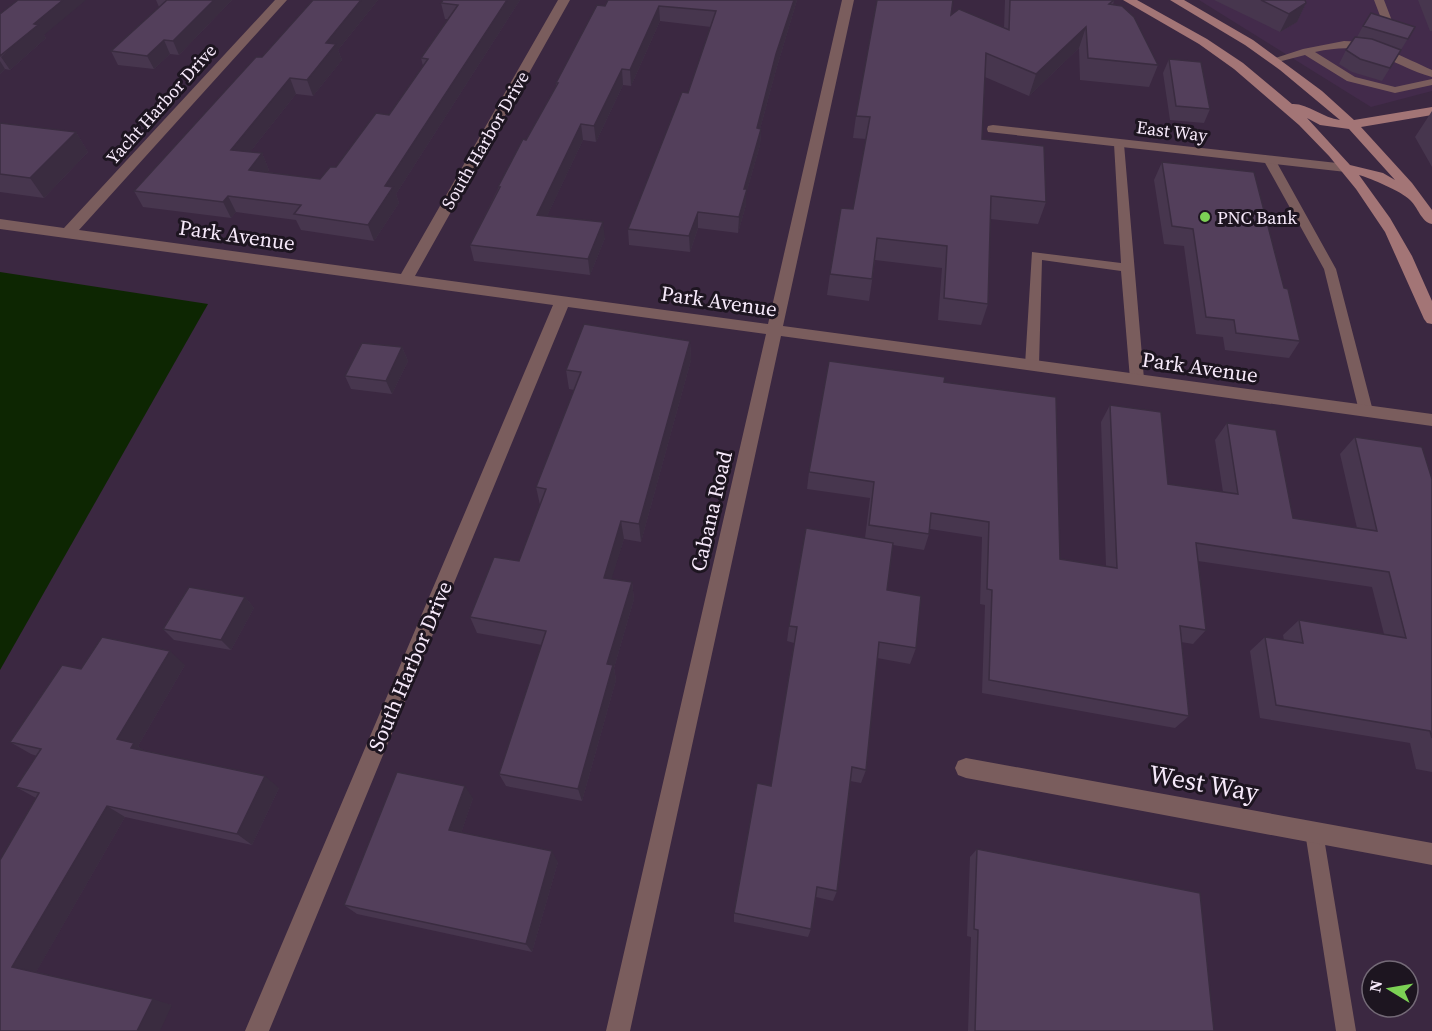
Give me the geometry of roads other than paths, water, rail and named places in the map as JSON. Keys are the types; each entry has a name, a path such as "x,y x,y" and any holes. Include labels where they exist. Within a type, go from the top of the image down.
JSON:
{"main road":[{"path":"1129,0 1203,42 1268,90 1319,120 1353,125 1432,111"},
{"path":"1176,0 1274,60 1353,125 1418,199 1432,220"},
{"path":"1268,90 1346,168 1394,237 1432,319"},
{"path":"1346,168 1378,176 1418,199"}],"street":[{"name":"Yacht Harbor Drive","path":"68,233 281,0"},
{"name":"South Harbor Drive","path":"406,279 564,0"},
{"name":"Cabana Road","path":"618,1031 848,0"},
{"name":"East Way","path":"993,129 1346,168"},
{"name":"Park Avenue","path":"0,224 1432,420"},
{"name":"South Harbor Drive","path":"257,1031 563,300"},
{"name":"West Way","path":"966,768 1432,854"}],"lane":[{"path":"1379,0 1389,26"},
{"path":"1274,60 1306,51 1353,44 1410,63 1432,74"},
{"path":"1306,51 1351,79 1395,90 1432,82"},
{"path":"1119,144 1137,379"},
{"path":"1270,161 1330,269 1366,411"},
{"path":"1032,365 1036,255 1127,268"},
{"path":"1314,832 1346,1031"}],"place":[{"name":"PNC Bank","path":"1205,217"}]}
